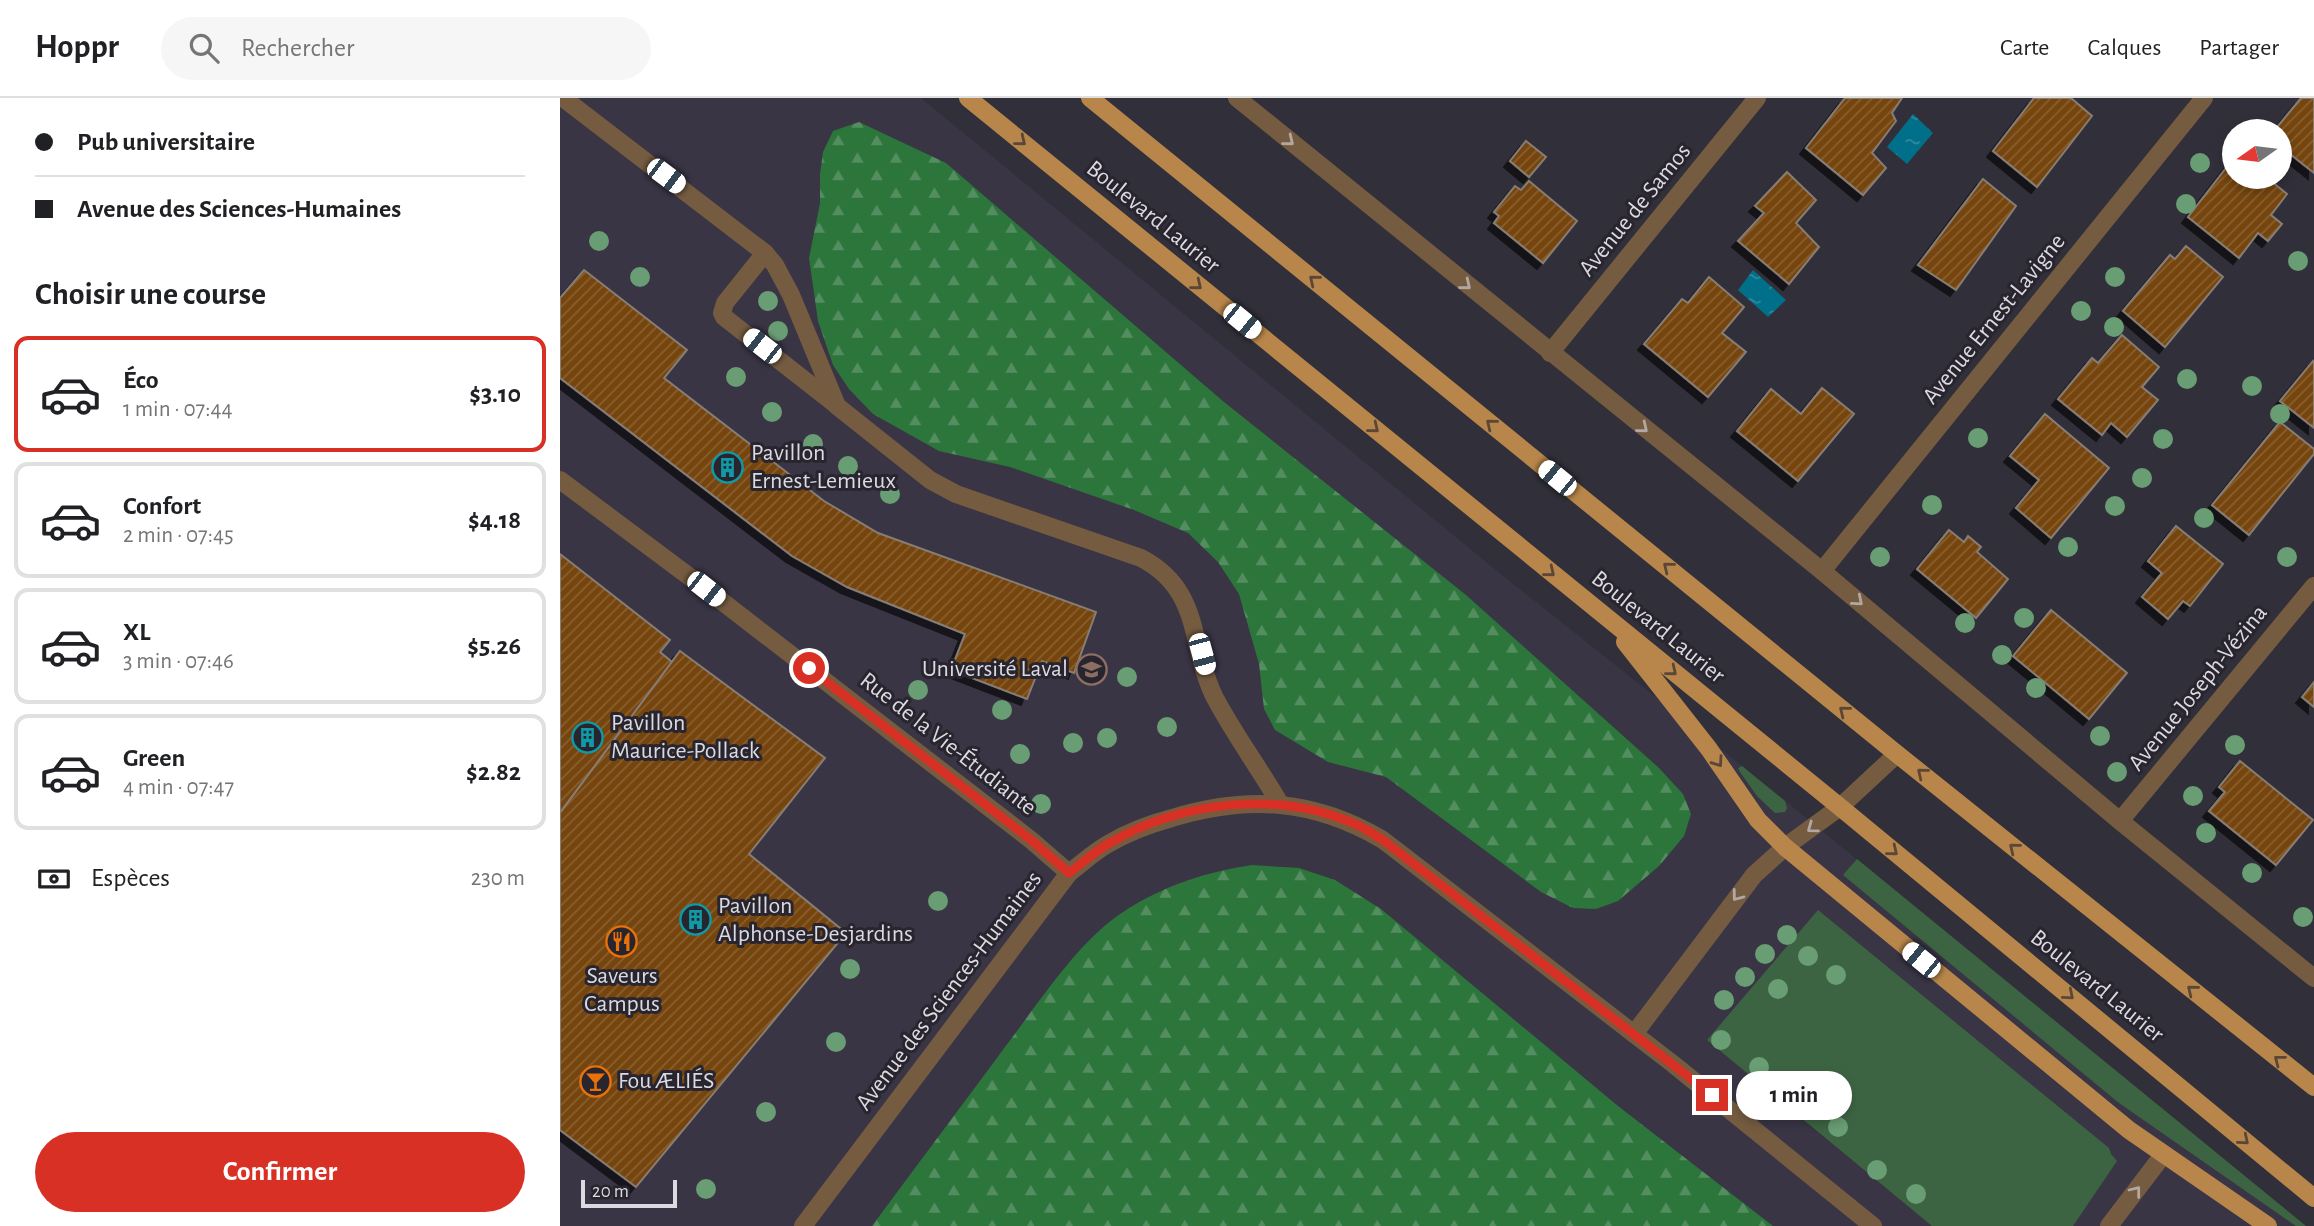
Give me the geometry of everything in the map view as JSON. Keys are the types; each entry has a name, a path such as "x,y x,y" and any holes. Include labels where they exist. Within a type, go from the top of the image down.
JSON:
{"main road":[{"name":"Boulevard Laurier","path":"968,98 1840,807 2314,1198"},
{"path":"1090,98 1897,754 2314,1087"},
{"path":"1600,612 1701,740 1758,820 1784,848 2129,1130 2268,1226"}],"street":[{"path":"563,98 765,254 775,265 791,295 837,406"},
{"path":"1237,98 1822,571 2120,821 2314,978"},
{"name":"Avenue de Samos","path":"1550,353 1757,98"},
{"name":"Avenue Ernest-Lavigne","path":"1822,571 2204,98"},
{"path":"765,254 725,303 722,313 724,317 942,488 1141,558 1161,570 1186,605 1215,697 1280,804"},
{"name":"Rue de la Vie-Étudiante","path":"560,480 737,612 1031,840 1069,873"},
{"name":"Avenue Joseph-Vézina","path":"2120,821 2314,586"},
{"path":"1634,1034 1754,876 1784,848 1840,807 1897,754"},
{"name":"Avenue des Sciences-Humaines","path":"803,1226 1069,873 1107,844 1144,826 1225,805 1280,804 1356,824 1383,840 1634,1034 1873,1226"},
{"path":"2109,1226 2163,1155"}],"shaded area":[{"name":"Université Laval","path":"560,98 921,98 1496,570 1746,769 2306,1226 560,1226"}],"green space":[{"path":"859,122 946,163 1224,402 1466,595 1659,768 1683,794 1691,814 1684,836 1659,866 1618,901 1596,909 1573,908 1541,892 1386,777 1328,762 1275,730 1264,709 1259,664 1239,594 1218,562 1188,533 1134,510 1010,467 939,451 873,414 849,389 833,365 818,321 809,258 820,203 823,152 833,131"},
{"path":"1742,766 1785,801 1785,812 1775,813 1757,796 1738,768"},
{"path":"1857,859 2306,1226 2296,1226 2119,1103 1843,875"},
{"path":"1252,865 1299,868 1335,880 1381,909 1618,1106 1773,1226 872,1226 1049,988 1092,938 1123,912 1169,888 1201,876"},
{"path":"1818,910 2109,1148 2117,1161 2073,1226 1932,1226 1707,1040"}],"water":[{"path":"1913,114 1933,133 1907,164 1887,147"},
{"path":"1753,270 1786,300 1768,317 1738,290"}],"building":[{"path":"1845,98 1902,98 1892,113 1896,121 1872,153 1886,168 1863,195 1806,148"},
{"path":"2034,98 2071,98 2092,116 2037,187 1993,151"},
{"path":"2301,98 2314,98 2314,173 2292,156 2292,119 2284,119"},
{"path":"1526,141 1546,157 1529,177 1510,161"},
{"path":"1787,172 1816,200 1796,223 1819,247 1789,284 1738,241 1764,213 1755,206"},
{"path":"2222,173 2222,189 2281,189 2287,194 2271,215 2282,224 2268,241 2258,233 2239,258 2188,217"},
{"path":"1983,179 2016,206 1956,290 1918,265"},
{"path":"1529,181 1577,221 1543,263 1494,223 1499,216 1494,212 1515,186 1521,190"},
{"path":"2186,246 2223,277 2165,347 2123,311 2170,255 2175,259"},
{"name":"Pavillon Ernest-Lemieux","path":"584,270 687,350 664,378 824,501 878,533 1096,612 1074,673 1042,661 1027,699 951,670 965,634 847,587 792,556 560,378 560,298"},
{"path":"1709,277 1744,307 1722,333 1746,352 1708,397 1644,344 1682,299 1688,303"},
{"path":"2122,335 2159,367 2142,387 2158,400 2127,437 2111,423 2102,435 2058,399 2092,358 2098,363"},
{"path":"2313,361 2314,363 2314,428 2280,401"},
{"path":"1822,388 1854,414 1798,481 1737,431 1771,389 1801,414"},
{"path":"2045,414 2109,468 2051,538 2016,508 2039,480 2010,456"},
{"path":"2280,422 2314,449 2314,454 2249,535 2212,505"},
{"path":"2176,526 2223,564 2190,606 2183,601 2168,619 2142,597 2162,573 2148,561"},
{"path":"1949,530 1964,542 1968,536 1981,547 1977,552 2008,579 1976,618 1917,569"},
{"name":"Pavillon Maurice-Pollack","path":"560,554 670,640 660,652 672,662 560,813"},
{"path":"2051,610 2127,673 2089,719 2013,656"},
{"name":"Pavillon Alphonse-Desjardins","path":"680,651 825,758 749,854 846,933 636,1187 560,1130 560,813"},
{"path":"2314,682 2314,707 2302,697"},
{"path":"2240,761 2313,820 2276,865 2209,811 2225,792 2219,787"}],"place":[{"name":"Pavillon Ernest-Lemieux","path":"728,467"},
{"name":"Université Laval","path":"1091,669"},
{"name":"Pavillon Maurice-Pollack","path":"588,737"},
{"name":"Pavillon Alphonse-Desjardins","path":"695,920"},
{"name":"Saveurs Campus","path":"622,942"},
{"name":"Fou ÆLIÉS","path":"595,1081"}],"route":[{"path":"809,668 1031,840 1069,873 1107,844 1144,826 1225,805 1280,804 1356,824 1383,840 1712,1095"}]}
